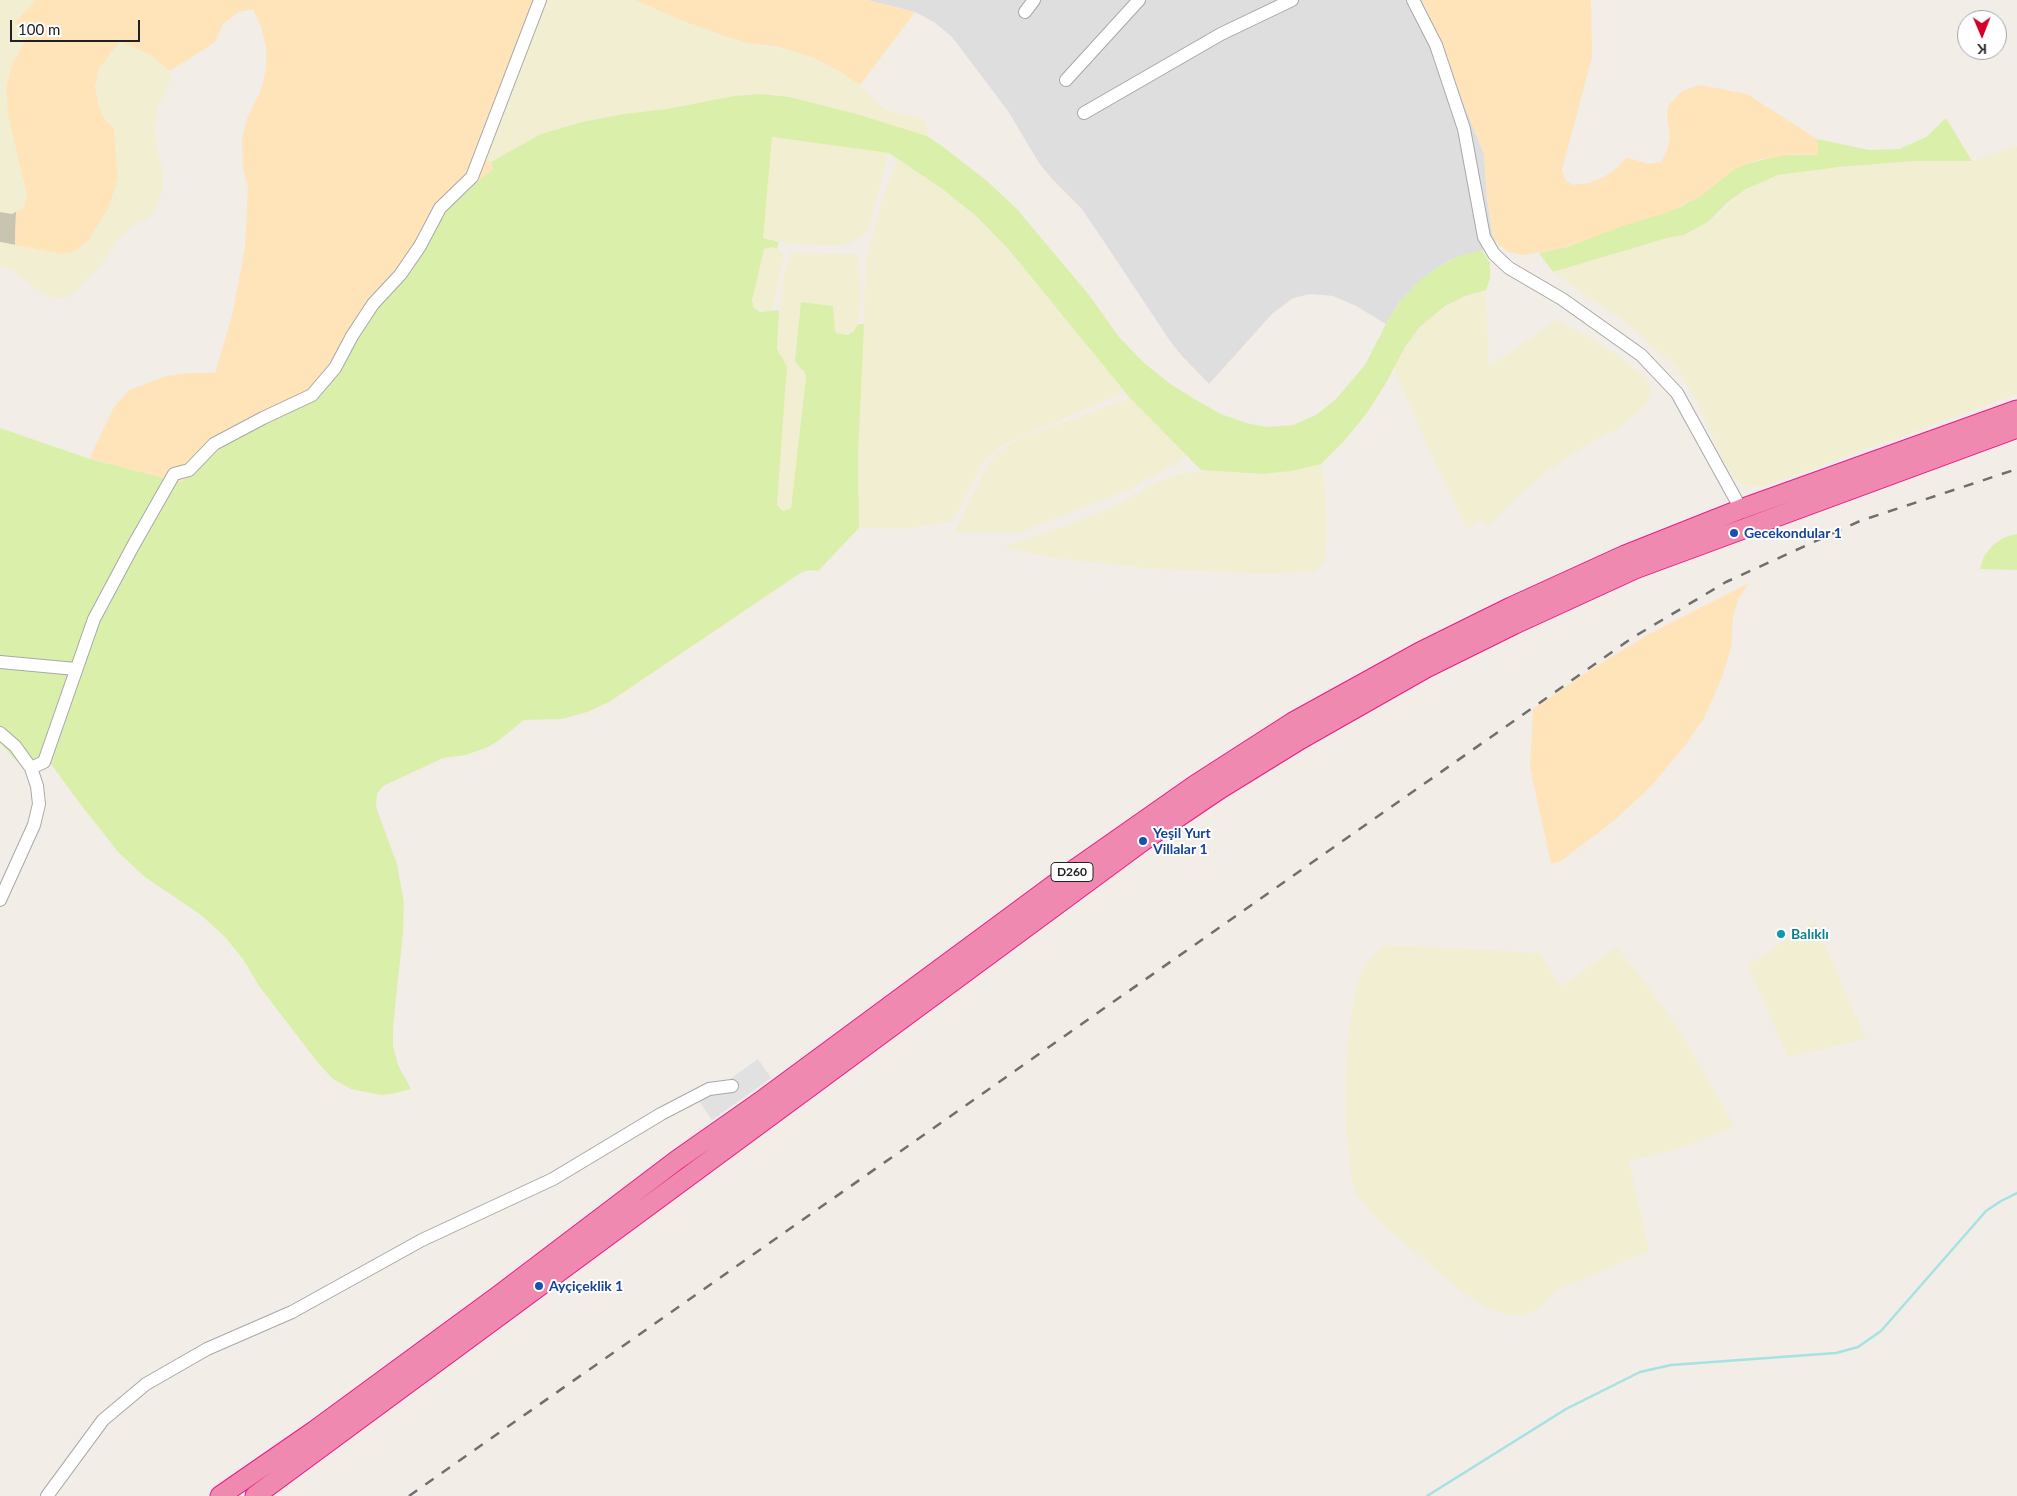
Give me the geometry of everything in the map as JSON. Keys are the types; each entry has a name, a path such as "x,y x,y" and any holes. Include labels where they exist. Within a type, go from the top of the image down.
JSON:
{"highway":[{"name":"D260","path":"220,1496 354,1402 678,1160 764,1099 1070,873 1143,821 1293,722 1420,652 1502,611 1625,555 1741,509 2017,410"},
{"name":"D260","path":"255,1496 1136,847 1220,789 1301,739 1426,668 1514,624 1635,569 2017,428"}],"street":[{"path":"31,768 44,762 94,619 174,474 189,470 214,444 312,395 335,368 352,336 373,304 400,275 420,246 440,208 472,177 540,0"},
{"path":"1025,12 1034,0"},
{"path":"1066,80 1139,0"},
{"path":"1084,113 1221,34 1292,0"},
{"path":"1413,0 1436,45 1464,129 1484,237 1494,254 1509,268 1562,299 1641,355 1677,393 1741,509"},
{"path":"0,662 76,669"},
{"path":"0,733 15,746 31,768 38,786 39,804 34,825 0,900"},
{"path":"47,1496 103,1420 146,1384 207,1349 292,1312 422,1240 553,1179 661,1114 708,1089 732,1086"}],"shaded area":[{"path":"0,0 36,0 14,22 24,27 27,37 16,56 9,75 6,101 27,196 24,207 12,214 0,212"},
{"path":"542,0 635,0 724,36 748,43 795,51 839,71 860,85 877,103 887,110 918,117 926,122 927,136 860,115 790,97 747,94 667,109 603,118 561,128 541,134 489,162 485,159"},
{"path":"867,0 1422,0 1484,154 1487,198 1493,237 1496,242 1482,250 1448,261 1428,274 1400,301 1386,324 1356,306 1333,296 1310,294 1293,298 1272,314 1209,384 1170,341 1081,208 1039,163 1008,111 952,37 934,22 915,12"},
{"path":"121,40 153,57 166,67 171,74 170,81 158,108 154,129 163,173 163,191 152,215 121,236 100,267 87,278 78,291 68,297 54,298 41,292 20,277 13,269 0,267 0,242 62,254 75,251 84,245 103,219 112,199 118,177 114,129 105,119 99,107 95,82 103,62"},
{"path":"771,137 889,153 868,230 864,234 849,244 836,246 795,244 763,238"},
{"path":"2017,146 2017,394 1765,486 1748,487 1740,483 1733,476 1722,458 1696,400 1677,368 1628,324 1553,272 1667,238 1684,235 1699,228 1716,216 1737,195 1755,184 1778,175 1839,167 1914,161 1972,161"},
{"path":"897,160 945,191 994,233 1125,392 1002,445 982,464 953,521 914,528 859,528 858,455 866,263 881,202"},
{"path":"0,212 16,212 15,245 0,242"},
{"path":"772,247 784,255 772,310 763,312 754,308 752,301 764,249"},
{"path":"790,252 858,255 861,296 858,324 854,331 844,335 835,331 796,352 794,356 806,377 791,508 784,511 777,505 787,367 777,349 781,287"},
{"path":"1486,290 1489,367 1557,320 1591,338 1622,359 1647,379 1651,392 1646,405 1620,427 1583,447 1549,470 1518,496 1489,525 1481,519 1467,529 1428,447 1394,368 1405,347 1427,320 1455,301"},
{"path":"1130,398 1188,456 1128,490 1018,533 955,532 981,477 992,459 1003,449 1017,440"},
{"path":"1321,464 1326,497 1327,534 1324,563 1315,571 1266,574 1135,567 1055,558 1003,547 1082,520 1120,503 1158,482 1179,474 1212,470 1248,474 1277,473"},
{"path":"1815,922 1866,1039 1788,1057 1748,965"},
{"path":"1384,945 1539,953 1561,986 1617,947 1678,1028 1735,1127 1675,1150 1629,1161 1649,1251 1555,1291 1539,1308 1529,1314 1511,1316 1487,1308 1470,1298 1376,1219 1357,1194 1352,1181 1345,1118 1345,1071 1356,987 1366,964"},
{"path":"758,1059 771,1078 712,1120 699,1101"}],"green space":[{"path":"759,94 790,97 860,115 927,136 942,146 987,181 1016,208 1089,295 1119,337 1143,362 1169,383 1196,400 1221,414 1246,423 1267,427 1293,425 1316,415 1335,400 1365,365 1400,301 1419,281 1438,267 1459,256 1482,250 1490,263 1490,279 1486,290 1465,296 1445,306 1419,328 1405,347 1367,413 1345,440 1321,464 1292,471 1263,474 1201,470 1130,398 1009,250 977,217 945,191 889,153 772,137 763,238 779,242 777,249 772,247 764,249 752,301 754,308 760,312 779,310 777,349 787,366 777,505 784,511 791,508 806,377 804,371 795,360 801,302 833,306 835,331 837,333 848,335 854,331 858,324 864,324 858,455 859,528 818,571 802,572 609,702 587,712 562,719 524,720 488,747 466,755 443,758 383,786 377,794 376,807 397,864 404,903 393,1046 398,1065 411,1089 381,1095 351,1089 333,1079 319,1064 259,986 243,959 224,936 201,915 145,877 119,853 45,756 22,767 0,743 0,428 90,459 181,482 357,333 447,208 493,169 491,162 541,134 582,122 624,114 667,109 734,96"},
{"path":"1946,118 1972,161 1914,161 1839,167 1778,175 1746,189 1729,201 1708,222 1684,235 1667,238 1553,272 1539,253 1567,247 1624,225 1678,208 1702,195 1734,169 1746,164 1782,155 1818,155 1817,139 1869,150 1899,149 1926,137"},
{"path":"2017,534 2017,570 1980,569 1984,556 1993,545 2005,537"}],"sand":[{"path":"36,0 542,0 485,159 491,162 493,169 447,208 376,307 341,367 278,415 223,446 181,482 90,459 114,407 129,390 166,376 190,373 215,373 232,316 245,248 248,188 243,169 242,139 247,119 261,90 266,69 266,47 261,27 253,9 239,12 223,24 215,42 170,71 153,57 121,41 99,68 95,87 99,107 105,119 114,129 118,177 115,188 108,209 88,241 75,251 62,254 15,245 16,212 24,207 27,196 8,114 6,89 12,65 27,37 24,27 14,23"},
{"path":"635,0 867,0 915,12 860,85 839,71 811,57 780,47 748,43 724,36"},
{"path":"1422,0 1591,0 1592,57 1562,170 1566,181 1573,185 1589,183 1604,177 1617,168 1626,158 1648,164 1661,162 1667,151 1670,137 1667,116 1668,106 1682,91 1700,85 1747,94 1817,139 1818,155 1794,154 1757,160 1734,169 1702,195 1666,213 1624,225 1554,250 1523,255 1509,252 1500,246 1493,237 1487,198 1484,154"},
{"path":"1749,583 1739,598 1733,616 1731,648 1722,677 1704,718 1687,743 1653,784 1616,819 1561,861 1551,864 1530,767 1533,709 1590,670 1649,634"}],"waterway":[{"path":"1427,1496 1566,1409 1640,1372 1671,1365 1836,1353 1858,1347 1881,1331 1986,1211 2017,1193"}],"railway":[{"path":"409,1496 1632,638 1726,582 1860,521 2017,469"}],"place":[{"name":"Gecekondular 1","path":"1734,533"},
{"name":"Yeşil Yurt Villalar 1","path":"1143,841"},
{"name":"Balıklı","path":"1781,934"},
{"name":"Ayçiçeklik 1","path":"539,1286"}]}
